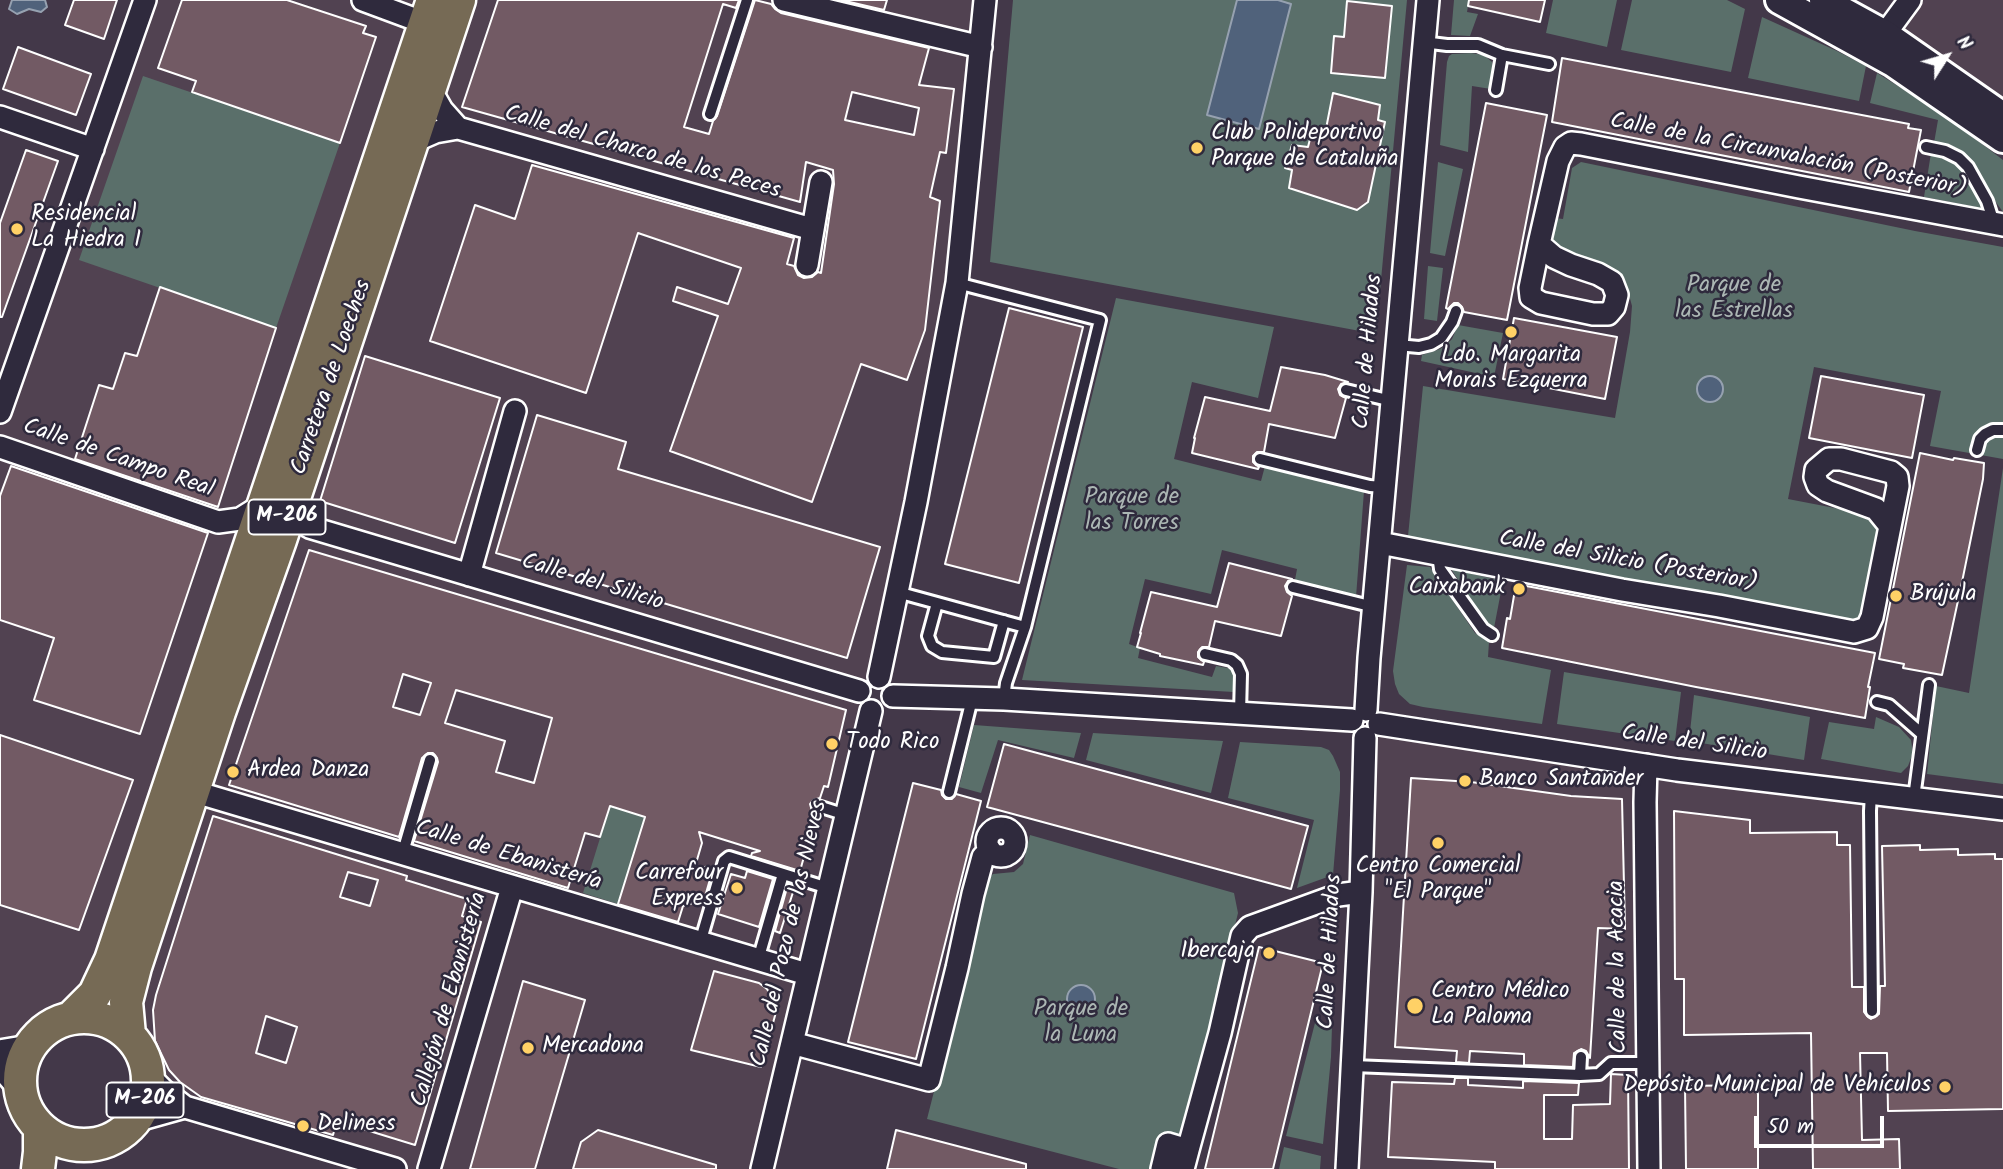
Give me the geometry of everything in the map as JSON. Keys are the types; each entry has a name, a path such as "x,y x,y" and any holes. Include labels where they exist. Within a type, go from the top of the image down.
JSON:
{"main road":[{"name":"Carretera de Loeches","path":"72,1017 95,994 111,960 246,560 278,503 412,142 458,0"},
{"name":"Carretera de Loeches","path":"129,1035 125,1002 128,990 192,790 280,540 278,503 330,312 429,12"},
{"path":"72,1017 89,1016 108,1021 129,1035"},
{"name":"M-206","path":"72,1017 58,1021 14,1048 21,1064 10,1078 26,1111 40,1129 57,1140 75,1145 97,1144 123,1133 135,1121 144,1104 148,1075 139,1048 129,1035"},
{"path":"38,1169 40,1129"},
{"name":"M-206","path":"74,1169 97,1144"}],"street":[{"path":"0,412 10,353 93,149 145,0"},
{"path":"363,0 429,12"},
{"path":"784,0 981,47"},
{"path":"879,677 916,502 957,283 985,0"},
{"name":"Calle de Hilados","path":"1347,1169 1361,892 1366,723 1374,607 1428,0"},
{"path":"1779,0 1880,43 1893,62 2003,139"},
{"path":"1823,0 1880,43 2003,116"},
{"path":"1880,43 1910,0"},
{"path":"430,89 442,110 458,128"},
{"path":"0,117 93,149"},
{"path":"412,142 435,132 458,128"},
{"name":"Calle del Charco de los Peces","path":"458,128 812,229"},
{"name":"Calle de la Circunvalación (Posterior)","path":"1539,244 1558,160 1565,147 1571,143 1998,224"},
{"path":"807,265 821,182"},
{"path":"469,575 515,411"},
{"name":"Calle de Campo Real","path":"0,447 218,522 240,519 278,503"},
{"path":"278,503 309,527 280,540"},
{"name":"Calle de Campo Real","path":"218,522 233,538 246,560"},
{"name":"Calle del Silicio (Posterior)","path":"1380,543 1854,632 1867,628 1872,617 1889,525"},
{"name":"Calle del Silicio","path":"309,527 859,691"},
{"path":"879,677 887,681 893,696 889,705 880,711 871,711 859,699 859,691 869,678 879,677"},
{"name":"Calle del Silicio","path":"893,696 1004,699 1366,723 1677,770 2003,809"},
{"name":"Calle del Pozo de las Nieves","path":"762,1169 871,711"},
{"name":"Calle de la Acacia","path":"1646,765 1649,1169"},
{"name":"Calle de Ebanistería","path":"192,790 807,974"},
{"path":"792,1043 929,1080 982,857 990,850"},
{"name":"Callejón de Ebanistería","path":"429,1169 512,887"},
{"path":"1162,1169 1168,1144 1186,1159 1220,1033 1242,936 1250,927 1338,895 1361,892"},
{"path":"148,1075 185,1107 396,1169"},
{"path":"135,1121 185,1107"}],"lane":[{"path":"710,114 747,0"},
{"path":"1423,41 1478,46 1502,55 1549,64"},
{"path":"1496,90 1502,55"},
{"path":"1926,147 1945,151 1959,158 1968,167 1998,224"},
{"path":"957,283 1100,320 1025,627 1006,682 1004,699"},
{"path":"1397,345 1419,347 1431,344 1441,338 1456,311"},
{"path":"1346,390 1392,401"},
{"path":"1977,450 1980,439 1985,434 1993,430 2003,430"},
{"path":"1260,458 1370,486 1384,486"},
{"path":"1438,554 1440,569 1482,629 1492,635"},
{"path":"1293,587 1374,607"},
{"path":"897,592 1025,627"},
{"path":"937,603 928,636 932,646 942,652 994,657 1004,621"},
{"path":"1205,654 1231,660 1237,665 1241,674 1240,713"},
{"path":"1914,798 1928,685"},
{"path":"949,792 972,699"},
{"path":"1877,702 1889,705 1922,734"},
{"path":"403,852 430,760"},
{"path":"1871,794 1872,1011"},
{"path":"818,806 846,815"},
{"path":"700,943 724,861 729,857 828,888"},
{"path":"758,960 783,874"},
{"path":"1580,1075 1581,1057"},
{"path":"1353,1066 1580,1075 1599,1074 1611,1063 1647,1063"}],"shaded area":[{"path":"145,0 433,0 111,960 58,1021 42,1031 29,1046 0,1051 0,412"},
{"path":"459,0 985,0 960,256 869,678 862,684 859,699 863,706 762,1169 395,1169 185,1107 148,1075 139,1048 129,1035"},
{"path":"1910,0 2003,0 2003,116 1885,34"},
{"path":"1377,732 2003,809 2003,1169 1347,1169 1372,736"}],"green space":[{"name":"Club Polideportivo Parque de Cataluña","path":"1013,0 1407,0 1376,334 990,262"},
{"path":"1454,0 1469,0 1467,12 1478,14 1470,36 1451,35"},
{"path":"1553,0 1617,0 1607,47 1546,33"},
{"path":"1632,0 1727,0 1745,9 1731,72 1621,50"},
{"path":"1762,17 1866,66 1859,101 1748,78"},
{"path":"1471,53 1484,55 1493,66 1491,89 1472,86 1468,152 1440,145 1449,56"},
{"path":"1877,73 1943,114 2003,160 2003,212 1961,154 1947,145 1934,143 1938,120 1870,103"},
{"path":"143,76 340,143 276,328 79,260"},
{"path":"1931,153 1957,161 1965,170 1986,209 1924,197"},
{"path":"1438,162 1463,169 1445,256 1430,253"},
{"name":"Parque de las Estrellas","path":"1581,162 2003,247 2003,459 1930,446 1941,391 1814,367 1788,499 1871,515 1882,524 1867,615 1856,622 1408,536 1423,386 1615,418 1630,332 1632,306 1628,291 1620,277 1567,256 1551,236 1555,218 1563,219 1572,168"},
{"path":"1428,266 1443,268 1437,321 1424,319"},
{"name":"Parque de las Torres","path":"1116,298 1274,327 1258,398 1192,382 1174,459 1261,481 1265,466 1364,491 1356,597 1295,580 1297,569 1222,550 1211,594 1145,579 1129,644 1140,648 1138,658 1212,677 1216,666 1228,668 1236,675 1234,692 1022,680"},
{"path":"1458,325 1503,333 1494,377 1421,361 1422,355 1446,345"},
{"path":"2003,468 2003,784 1927,774 1936,686 1969,693"},
{"path":"1407,565 1430,567 1475,633 1489,642 1488,657 1551,670 1542,724 1423,707 1410,704 1399,694 1393,671"},
{"path":"1451,569 1503,581 1494,628 1489,628"},
{"path":"1564,672 1681,692 1675,741 1557,724"},
{"path":"1694,695 1810,717 1804,760 1689,741"},
{"path":"1876,717 1899,727 1911,740 1913,753 1908,766 1901,773 1821,759 1829,722 1874,729"},
{"path":"974,725 1081,733 1074,758 998,740 981,793 959,787"},
{"path":"1093,733 1223,741 1211,793 1086,760"},
{"path":"1240,742 1321,747 1329,750 1340,772 1333,875 1297,888 1314,820 1228,798"},
{"path":"610,806 645,817 618,904 583,893"},
{"name":"Parque de la Luna","path":"1030,835 1234,893 1238,913 1184,1135 1163,1132 1153,1169 1119,1169 927,1119 988,879 993,874 1014,872 1023,864"},
{"path":"1315,1023 1332,1026 1323,1144 1286,1136"},
{"path":"1284,1147 1321,1156 1320,1169 1279,1169"}],"water":[{"path":"12,0 45,0 47,7 41,12 29,9 17,14 9,9"},
{"path":"1237,0 1278,0 1291,4 1259,129 1207,115"},
{"path":"1710,376 1719,380 1723,389 1719,398 1710,402 1701,398 1697,389 1701,380"},
{"path":"1081,985 1091,989 1095,999 1091,1009 1081,1013 1071,1009 1067,999 1071,989"}],"building":[{"path":"74,0 117,0 104,39 65,25"},
{"path":"182,0 287,0 366,26 363,33 376,37 340,143 192,92 196,81 158,68"},
{"path":"498,0 739,0 736,8 723,4 684,127 709,134 755,0 771,4 781,13 929,48 919,85 954,89 946,153 940,152 930,197 940,201 925,330 907,380 861,364 812,502 670,451 718,316 673,301 677,287 728,304 741,268 638,233 586,393 430,341 475,205 515,219 532,165 794,238 787,264 794,266 798,275 804,278 821,273 834,184 833,170 806,162 800,202 462,107","holes":["852,92 919,108 914,135 845,120"]},
{"path":"841,0 887,0 884,10"},
{"path":"1469,0 1545,0 1540,22 1468,6"},
{"path":"1347,1 1392,6 1385,78 1331,73 1334,36 1344,37"},
{"path":"18,47 91,74 76,115 3,89"},
{"path":"1562,58 1909,124 1908,128 1921,130 1909,192 1552,122"},
{"path":"1333,93 1380,105 1378,120 1385,122 1368,202 1357,210 1289,188 1292,170 1285,168 1292,145 1308,147 1311,135 1324,139"},
{"path":"1486,103 1547,115 1507,320 1464,312 1458,303 1446,308"},
{"name":"Residencial La Hiedra I","path":"26,150 58,161 0,317 0,223"},
{"path":"160,287 276,328 218,507 75,459 99,385 113,389 125,353 137,356"},
{"path":"1009,308 1083,327 1019,583 945,564"},
{"path":"1514,318 1617,337 1605,399 1503,379"},
{"path":"365,356 500,398 455,543 320,501"},
{"path":"1281,367 1348,382 1341,384 1338,389 1340,395 1346,398 1335,438 1269,424 1264,452 1257,452 1253,456 1253,462 1258,469 1192,453 1205,397 1270,411"},
{"path":"1821,376 1924,395 1912,458 1809,438"},
{"path":"537,415 626,442 618,469 880,547 847,658 496,553"},
{"path":"1920,453 1984,463 1983,479 1942,675 1903,668 1904,664 1879,659"},
{"path":"11,466 208,533 140,734 34,700 54,638 0,620 0,496"},
{"path":"309,550 846,710 828,787 824,786 820,798 810,804 816,814 800,871 751,856 752,853 760,851 699,832 702,843 694,870 709,866 711,876 704,900 683,906 678,922 618,904 645,817 610,806 600,837 585,833 568,888 414,841 438,762 433,753 422,758 399,837 229,785","holes":["403,674 431,683 420,715 393,707","456,690 552,718 534,783 496,772 505,741 445,723"]},
{"path":"1229,563 1292,579 1285,586 1292,596 1281,636 1215,621 1209,647 1202,647 1198,652 1203,665 1160,656 1137,647 1151,592 1217,607"},
{"path":"1516,584 1875,653 1865,718 1502,648"},
{"path":"0,735 133,780 79,930 0,905"},
{"path":"1004,744 1308,826 1291,889 987,807"},
{"path":"1411,778 1622,799 1625,929 1598,928 1590,1058 1586,1051 1581,1049 1574,1053 1573,1067 1524,1065 1524,1054 1470,1051 1469,1063 1456,1062 1457,1051 1395,1047"},
{"path":"913,783 941,790 946,799 952,799 956,794 981,801 916,1059 848,1042"},
{"path":"1674,811 1750,820 1750,833 1837,832 1837,845 1850,845 1852,987 1864,987 1864,1012 1871,1019 1879,1014 1880,986 1885,986 1882,846 1920,845 1920,850 1958,849 1958,855 1995,854 1995,859 2003,859 2003,1109 1888,1111 1887,1053 1860,1053 1862,1140 1899,1139 1900,1169 1813,1169 1811,1033 1684,1035 1684,979 1675,979"},
{"path":"213,816 407,876 406,880 467,899 462,916 481,922 415,1145 337,1121 333,1135 201,1097 169,1070 155,1041 153,1010","holes":["348,872 378,880 370,906 340,897","266,1016 297,1027 286,1063 256,1053"]},
{"path":"747,871 773,879 759,927 718,914 731,874 745,878"},
{"path":"788,884 795,886 780,933 775,931"},
{"path":"1259,947 1323,963 1273,1169 1205,1169"},
{"path":"714,971 759,983 767,989 775,1002 776,1012 761,1067 691,1050"},
{"path":"523,981 585,1000 535,1169 470,1169"},
{"path":"1611,1074 1628,1075 1629,1169 1495,1169 1495,1162 1388,1157 1392,1082 1454,1084 1455,1078 1468,1078 1468,1085 1523,1088 1523,1081 1579,1083 1578,1095 1544,1095 1544,1139 1572,1139 1573,1105 1610,1104"},
{"path":"1754,1085 1758,1094 1758,1169 1686,1169 1685,1086"},
{"path":"598,1130 716,1165 716,1169 573,1169 581,1142"},
{"path":"896,1130 1026,1164 1026,1169 887,1169"}],"place":[{"name":"Club Polideportivo Parque de Cataluña","path":"1197,148"},
{"name":"Residencial La Hiedra I","path":"17,229"},
{"name":"Ldo. Margarita Morais Ezquerra","path":"1511,332"},
{"name":"Caixabank","path":"1519,589"},
{"name":"Brújula","path":"1896,596"},
{"name":"Todo Rico","path":"832,744"},
{"name":"Ardea Danza","path":"233,772"},
{"name":"Banco Santander","path":"1465,781"},
{"name":"Centro Comercial \"El Parque\"","path":"1438,843"},
{"name":"Carrefour Express","path":"737,888"},
{"name":"Ibercaja","path":"1269,953"},
{"name":"Centro Médico La Paloma","path":"1415,1006"},
{"name":"Mercadona","path":"528,1048"},
{"name":"Depósito Municipal de Vehículos","path":"1945,1087"},
{"name":"Deliness","path":"303,1126"}]}
